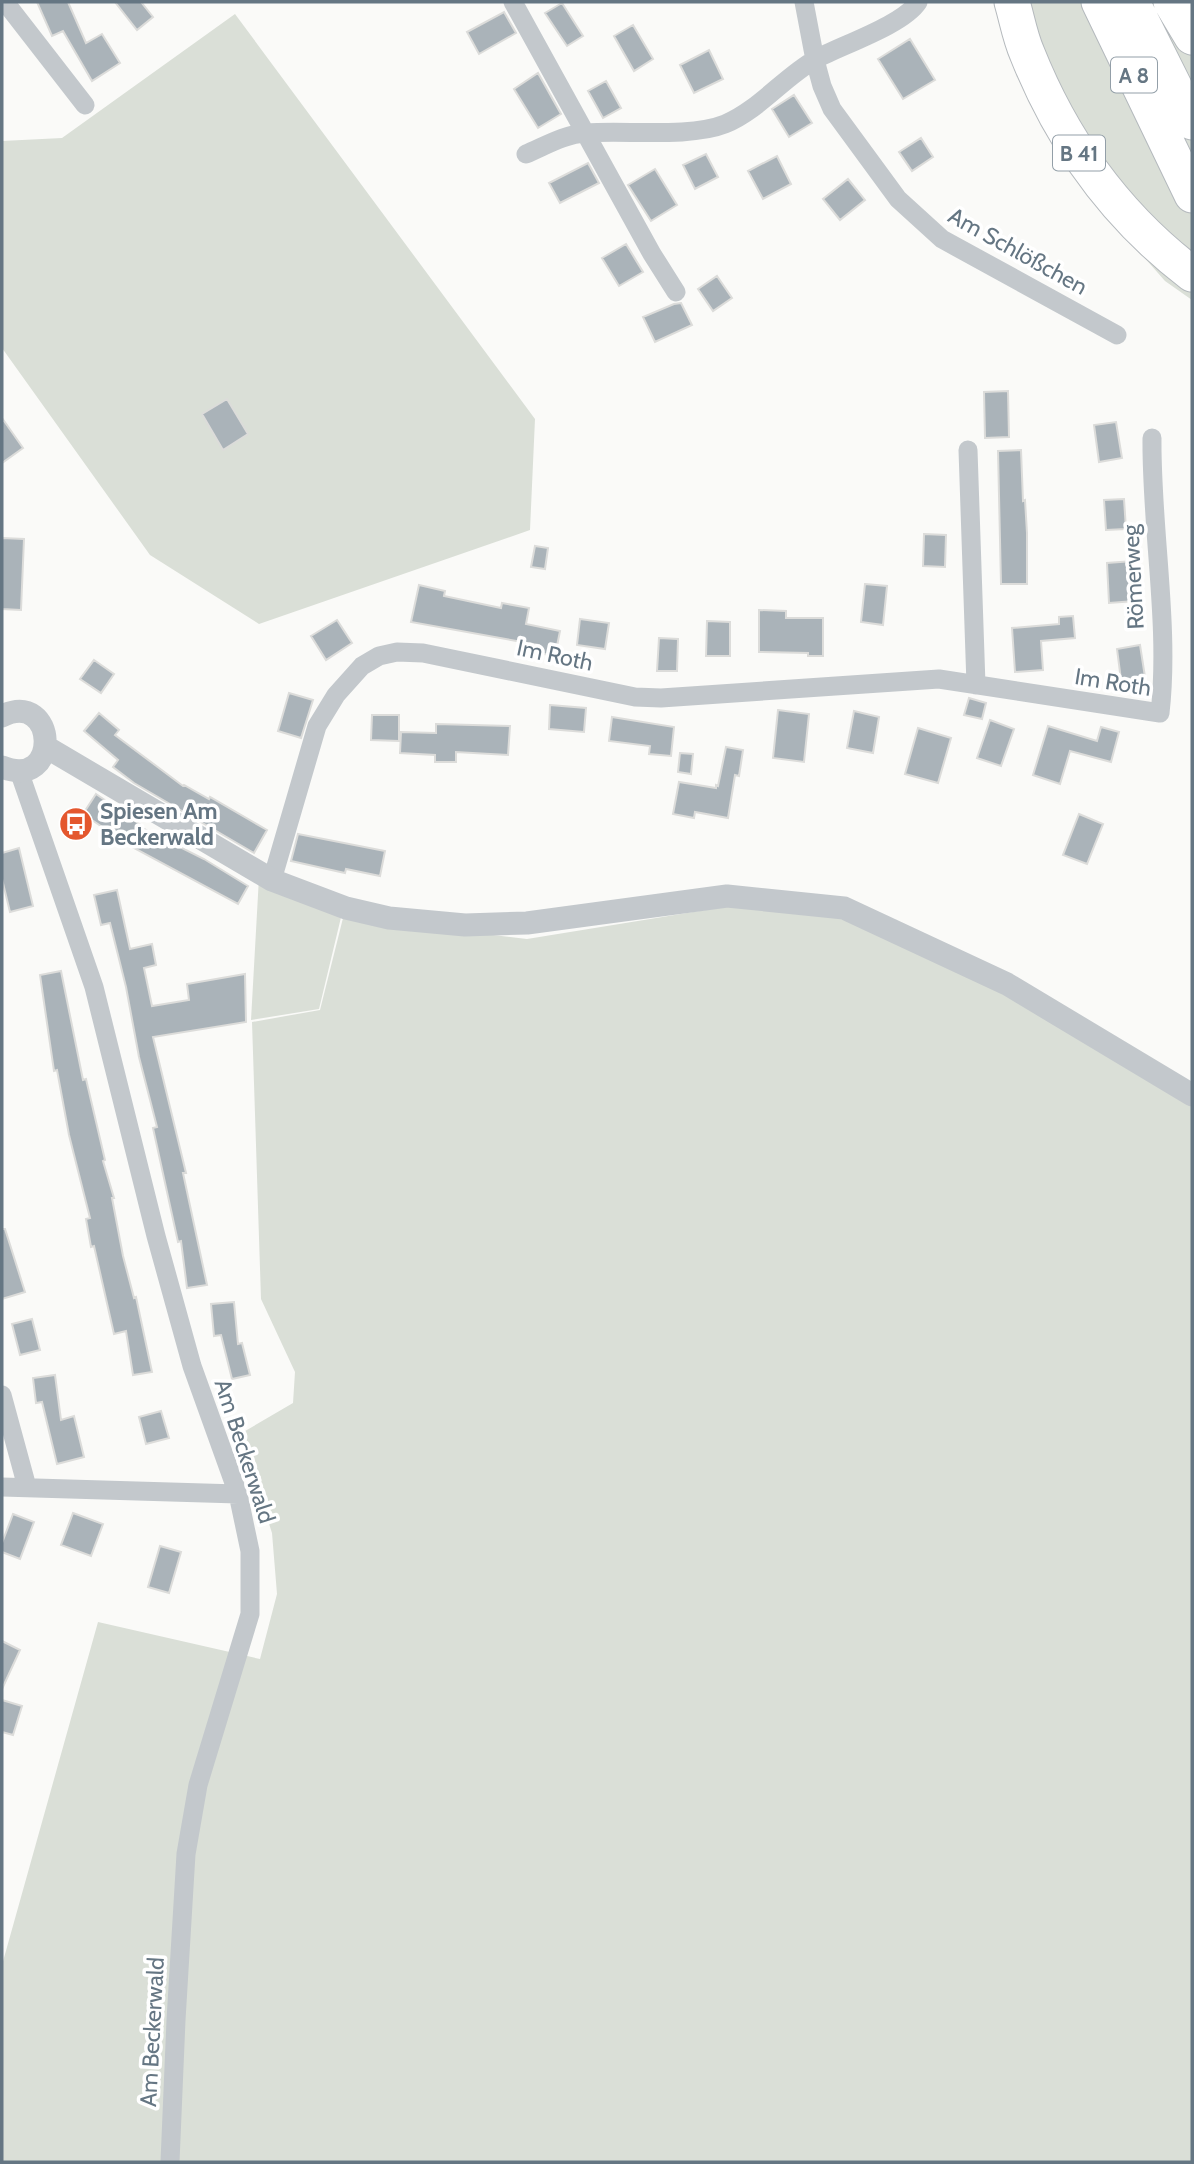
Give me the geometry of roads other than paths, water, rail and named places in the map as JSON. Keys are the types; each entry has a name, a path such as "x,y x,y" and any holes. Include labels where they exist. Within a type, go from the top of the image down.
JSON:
{"highway":[{"name":"B 41","path":"1012,2 1026,51 1054,114 1093,176 1136,225 1192,274"},
{"path":"1078,2 1181,135"},
{"name":"A 8","path":"1099,2 1181,135"},
{"name":"A 8","path":"1132,2 1181,135 1192,195"},
{"path":"1158,2 1192,78"},
{"path":"1171,2 1192,37"}],"street":[{"path":"5,2 85,105"},
{"path":"513,2 584,133 676,292"},
{"name":"Am Schlößchen","path":"804,2 815,60 832,109 898,199 921,223 942,239 1117,335"},
{"path":"526,154 569,136 584,133 675,131 724,124 750,109 815,60 898,19 913,10 918,2"},
{"name":"Römerweg","path":"1152,438 1161,630 1160,713"},
{"path":"968,450 976,685"},
{"name":"Im Roth","path":"272,880 317,726 336,695 362,666 379,656 397,652 423,653 635,697 662,698 939,679 1160,713"},
{"path":"3,714 21,712 36,719 46,733 46,747 37,764 10,769"},
{"path":"46,747 272,880 346,908 389,918 465,925 527,923 727,896 844,908 1006,984 1192,1095"},
{"name":"Am Beckerwald","path":"10,769 94,987 156,1236 189,1353 238,1494 250,1551 250,1614 198,1785 186,1854 170,2162"},
{"path":"2,1395 27,1487"},
{"path":"2,1488 238,1494"}],"place":[{"name":"Spiesen Am Beckerwald","path":"76,824"}]}
